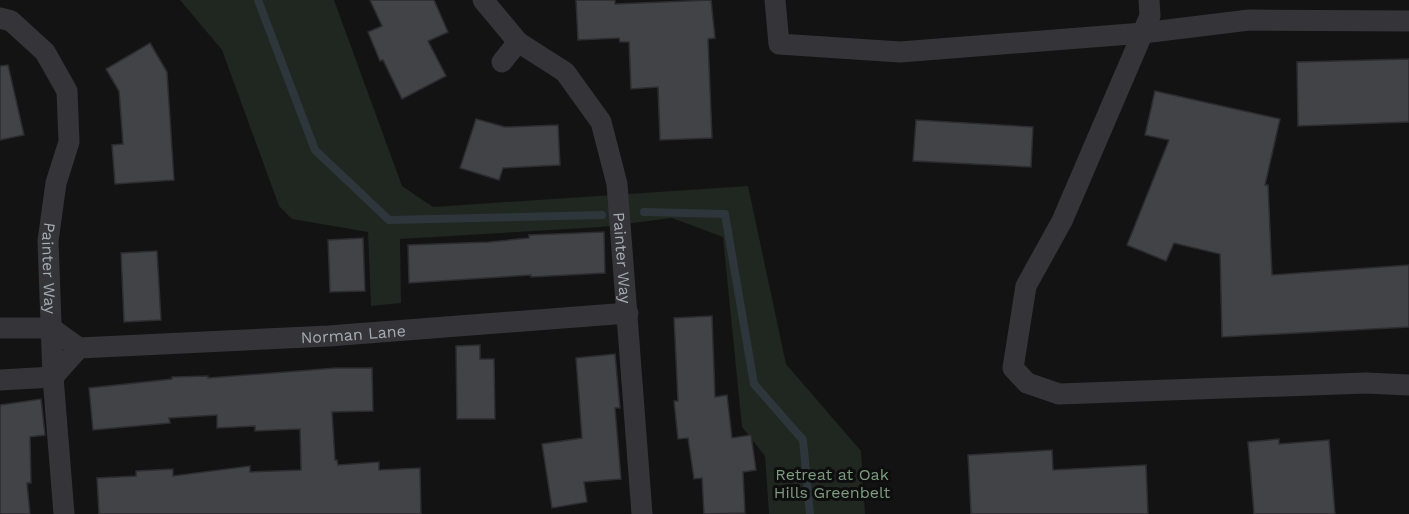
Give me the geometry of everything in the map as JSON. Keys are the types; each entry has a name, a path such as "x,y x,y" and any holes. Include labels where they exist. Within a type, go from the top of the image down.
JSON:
{"street":[{"name":"Painter Way","path":"483,0 518,42 565,72 601,122 617,184 642,514"},
{"path":"775,0 779,44 900,52 1143,33 1249,20 1409,21"},
{"path":"1149,0 1150,16 1143,33 1062,221 1026,286 1013,368 1027,383 1059,394 1366,383 1409,385"},
{"name":"Painter Way","path":"0,18 11,21 45,52 67,92 69,142 56,183 48,241 53,377 64,514"},
{"path":"502,62 518,42"},
{"name":"Norman Lane","path":"79,348 329,336 628,313"},
{"path":"0,328 51,328 79,348 53,377 0,380"}],"green space":[{"name":"Retreat at Oak Hills Greenbelt","path":"180,0 334,0 402,186 433,207 748,186 786,364 861,451 865,514 769,514 765,456 742,427 723,237 672,218 601,227 400,239 401,303 371,306 368,232 292,219 279,206 222,50"}],"building":[{"path":"370,0 434,0 448,32 428,41 446,76 402,99 383,60 380,61 368,32 382,26"},
{"path":"576,0 615,0 615,4 711,0 715,38 708,39 712,138 660,140 658,87 631,89 629,42 620,42 619,38 578,40"},
{"path":"150,43 167,72 174,180 115,184 112,145 123,144 119,91 106,69"},
{"path":"1409,59 1409,122 1298,126 1297,62"},
{"path":"8,65 24,135 0,140 0,66"},
{"path":"1155,91 1280,119 1265,185 1268,185 1272,275 1409,265 1409,327 1222,337 1220,254 1174,243 1166,261 1127,245 1169,140 1145,135"},
{"path":"476,119 505,127 558,125 560,165 503,168 499,180 460,168"},
{"path":"916,120 1033,127 1031,167 913,161"},
{"path":"604,232 605,273 409,283 408,245 489,242 529,238 529,235"},
{"path":"363,238 365,291 330,292 328,240"},
{"path":"157,251 161,320 124,322 121,253"},
{"path":"712,316 715,397 727,395 732,438 751,435 756,470 743,472 745,513 704,514 702,478 694,479 688,438 678,439 674,401 678,401 674,318"},
{"path":"480,345 480,359 494,359 495,419 457,419 456,346"},
{"path":"615,354 620,408 615,408 621,479 584,482 587,502 552,508 542,444 582,438 576,358"},
{"path":"336,368 372,368 373,411 332,412 335,460 338,465 379,462 379,470 420,468 421,514 99,514 97,478 136,476 136,471 173,469 173,476 250,466 250,472 301,470 300,429 255,431 255,426 217,428 217,415 169,418 170,423 93,430 89,388 172,379 172,377 208,376 208,378"},
{"path":"41,399 45,435 30,437 31,483 27,483 30,514 0,514 0,405"},
{"path":"1279,439 1279,444 1329,440 1335,514 1254,514 1248,442"},
{"path":"1052,450 1053,470 1146,465 1148,514 971,514 968,455"}],"waterway":[{"path":"258,0 315,150 389,220 602,215"},
{"path":"644,212 725,214 754,384 803,440 810,514"}]}
